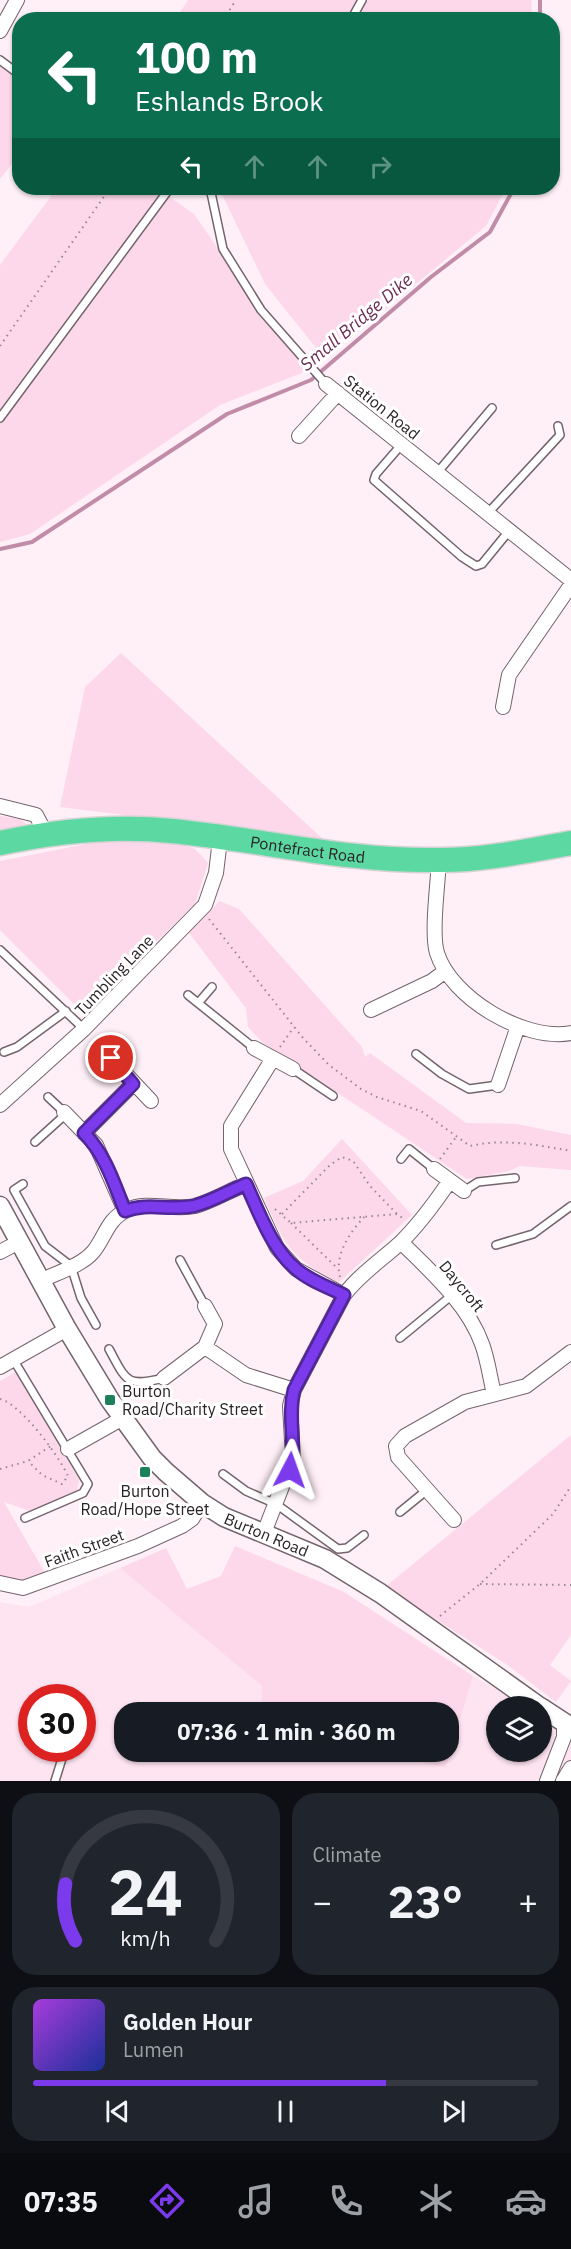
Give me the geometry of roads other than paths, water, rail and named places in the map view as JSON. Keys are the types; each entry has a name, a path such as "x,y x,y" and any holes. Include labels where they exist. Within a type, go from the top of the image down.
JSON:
{"highway":[{"name":"Pontefract Road","path":"0,843 46,834 137,829 171,831 304,849 439,861 506,855 571,843"}],"street":[{"path":"0,31 17,0"},
{"name":"Station Road","path":"326,384 571,580"},
{"path":"299,436 311,414 338,393"},
{"path":"503,707 509,675 571,585"},
{"path":"0,806 36,815 46,834"},
{"name":"Tumbling Lane","path":"0,1105 84,1029 202,908 216,873 219,848"},
{"path":"439,861 436,950 444,972 478,1005 518,1026 563,1034 571,1033"},
{"path":"371,1010 432,981 444,972"},
{"path":"498,1085 518,1026"},
{"path":"254,1048 272,1060 293,1069"},
{"path":"272,1060 231,1126 231,1149 277,1248 296,1269 344,1295"},
{"path":"120,1068 151,1101"},
{"path":"84,1133 133,1084"},
{"path":"65,1113 96,1145 125,1211"},
{"path":"434,1169 464,1191"},
{"path":"264,1533 293,1458 290,1406 294,1390 344,1295 353,1283 401,1242 449,1182"},
{"path":"40,1281 93,1252 110,1222 125,1211 140,1205 178,1208 195,1206 246,1184"},
{"name":"Burton Road","path":"0,1206 67,1329 123,1418 152,1458 202,1503 224,1516 325,1559 525,1696"},
{"path":"0,1252 19,1242"},
{"name":"Daycroft","path":"401,1242 451,1296 477,1333 494,1394"},
{"path":"164,1378 205,1347 214,1324 205,1306"},
{"path":"0,1367 67,1329"},
{"path":"205,1347 246,1375 294,1390"},
{"path":"454,1520 398,1457 396,1446 405,1436 465,1402 526,1386 571,1352"},
{"path":"68,1449 123,1418"},
{"name":"Faith Street","path":"0,1583 22,1588 138,1546 182,1526 192,1519 202,1503"},
{"name":"Burton Road","path":"552,1714 568,1725"},
{"path":"547,1781 568,1725"},
{"path":"563,1781 571,1768"}],"lane":[{"path":"0,418 165,195"},
{"name":"Station Road","path":"211,195 223,249 261,310 326,384"},
{"path":"436,472 492,408"},
{"path":"488,513 560,435 558,426"},
{"path":"402,444 376,474 374,480 462,557 476,566 482,564 509,531"},
{"path":"0,950 84,1029"},
{"path":"199,1002 212,987"},
{"path":"188,995 254,1048"},
{"path":"4,1052 17,1047 66,1011"},
{"path":"102,1049 120,1068"},
{"path":"416,1054 442,1074 469,1089 498,1085"},
{"path":"293,1069 333,1096"},
{"path":"35,1142 65,1113 48,1097"},
{"path":"401,1159 409,1149 434,1169"},
{"path":"464,1191 478,1182 515,1178"},
{"path":"23,1184 14,1190 45,1246 71,1266 81,1298 96,1325"},
{"path":"496,1245 533,1234 571,1206"},
{"path":"180,1260 205,1306"},
{"path":"400,1338 451,1296"},
{"path":"109,1349 125,1378 139,1384 164,1378"},
{"path":"13,1359 88,1484 87,1489 25,1518"},
{"path":"224,1474 246,1491 276,1503 338,1549 347,1548 364,1535"},
{"path":"400,1512 427,1490"},
{"path":"55,1781 61,1762"}],"waterway":[{"name":"Small Bridge Dike","path":"540,0 540,12"},
{"name":"Small Bridge Dike","path":"0,549 32,542 227,414 311,380 431,277 490,232 510,195"}],"place":[{"name":"Burton Road/Charity Street","path":"110,1400"},
{"name":"Burton Road/Hope Street","path":"145,1472"}]}
